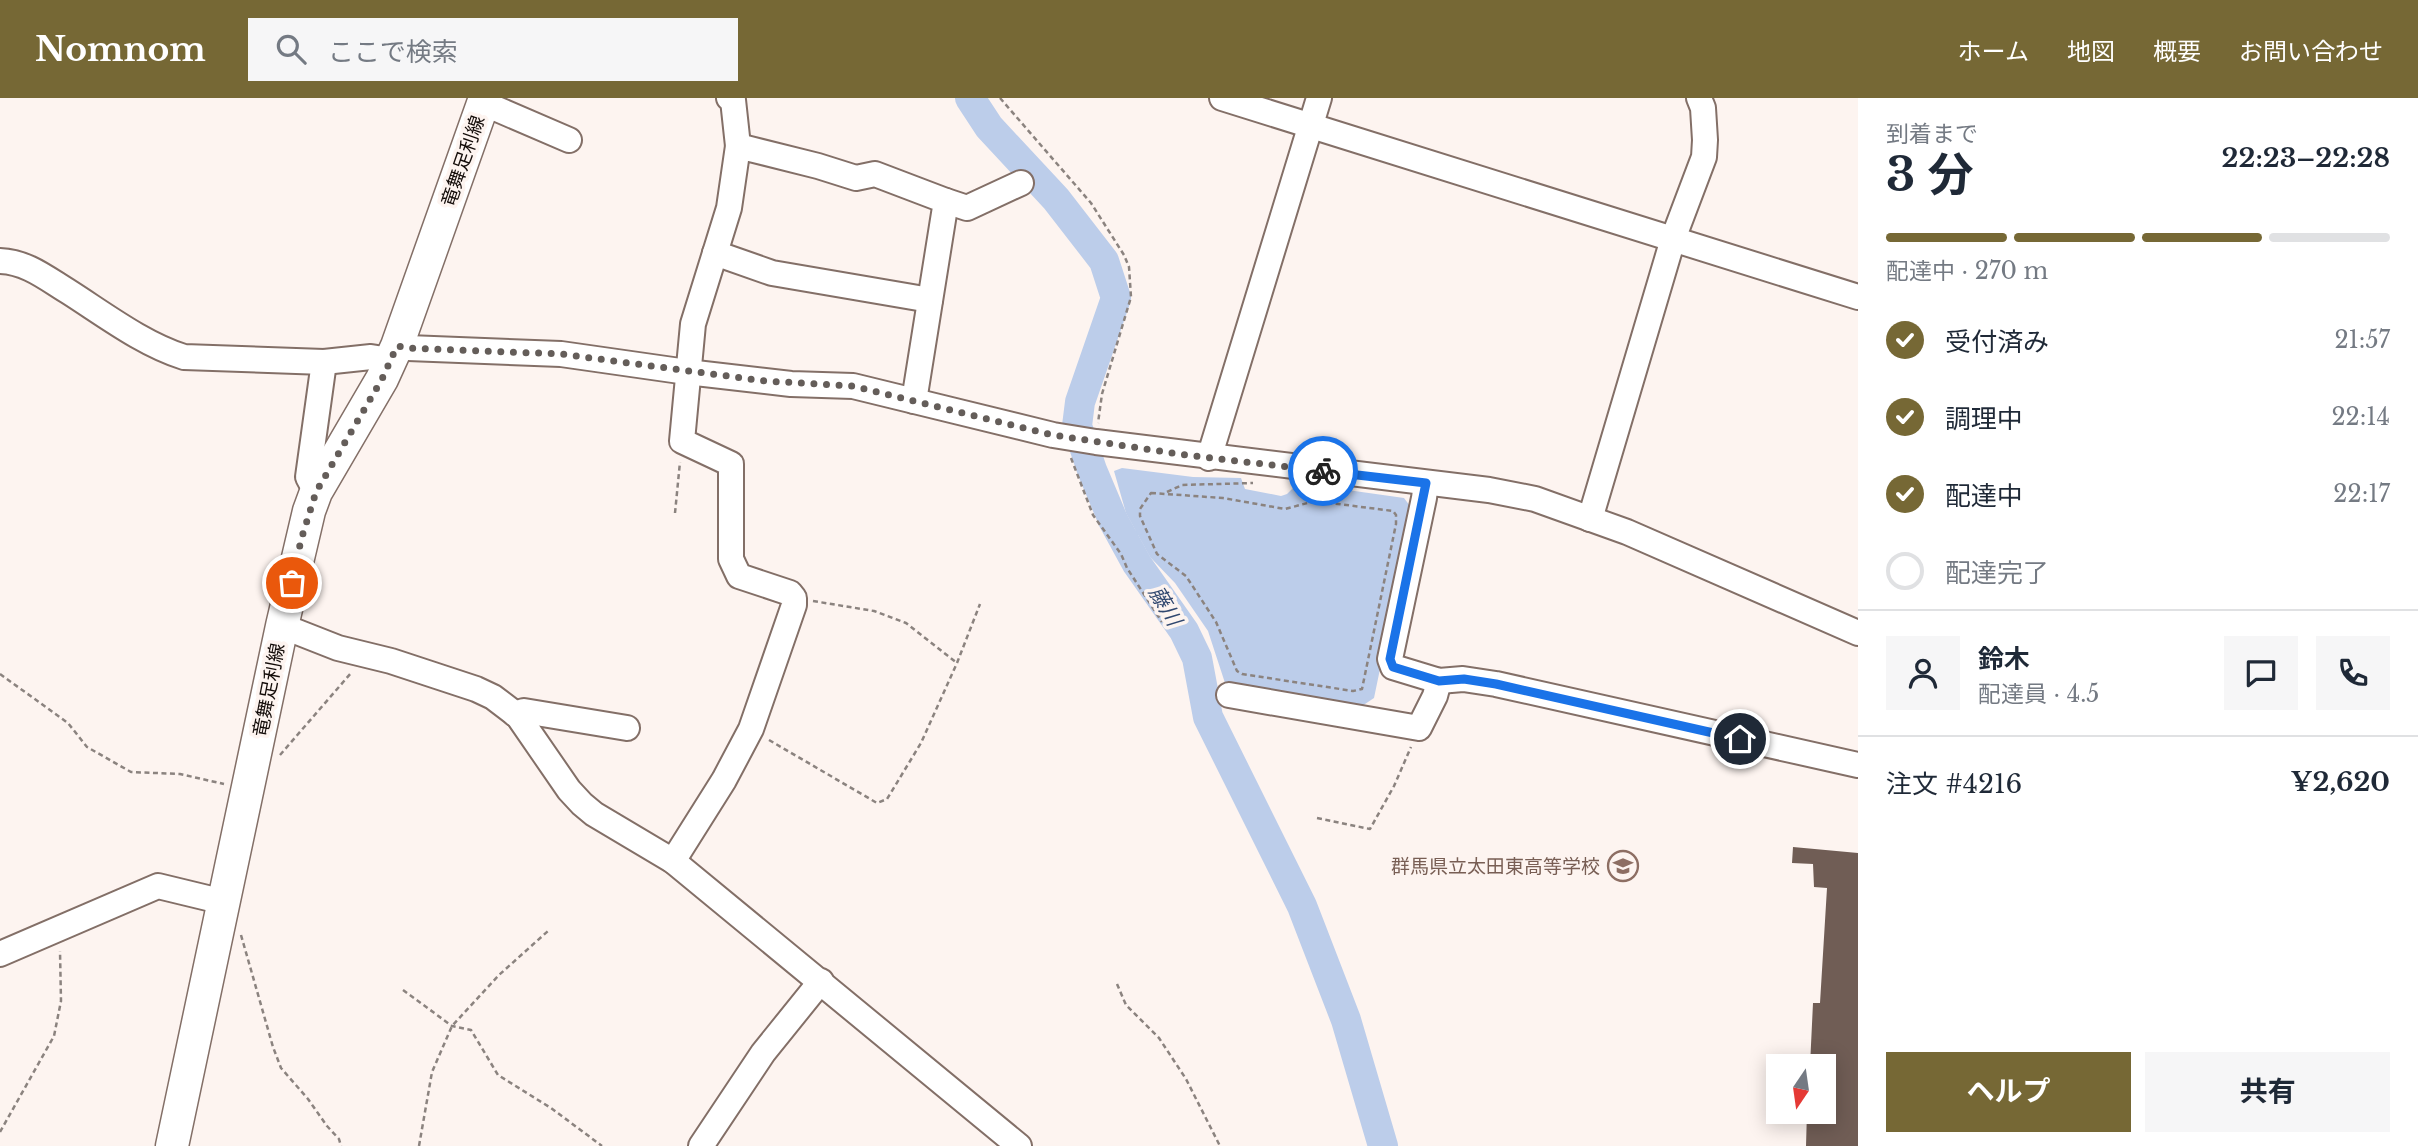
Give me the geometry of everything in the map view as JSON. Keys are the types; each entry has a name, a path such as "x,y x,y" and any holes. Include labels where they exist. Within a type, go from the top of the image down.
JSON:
{"main road":[{"name":"竜舞足利線","path":"172,1146 301,540 316,492 382,379 394,353 484,100"}],"street":[{"path":"673,861 724,780 751,729 794,598 790,593 739,576 731,559 731,464 682,441 692,324 729,208 738,146 733,100 729,98"},
{"path":"1222,98 1858,297"},
{"path":"1209,458 1319,98"},
{"path":"1590,519 1673,239 1704,157 1703,108 1699,98"},
{"path":"484,100 569,140"},
{"path":"738,146 856,178 875,174 967,208 1021,183"},
{"path":"914,401 946,201"},
{"path":"715,253 772,273 930,300"},
{"path":"0,258 28,266 137,334 171,353 184,357 324,362 371,358 408,348 561,354 791,384 853,386 1093,442 1489,490 1535,499 1627,532 1858,634"},
{"path":"316,492 308,477 324,362"},
{"path":"1426,483 1390,659 1393,667 1439,681 1464,679 1496,684 1858,765"},
{"path":"282,626 359,654 391,661 476,689 493,697 515,714 582,804 594,814 673,861 1019,1146"},
{"path":"1229,695 1419,728 1435,696 1439,681"},
{"path":"515,714 524,711 627,728"},
{"path":"0,954 158,886 224,902"},
{"path":"701,1146 762,1053 821,981"}],"path":[{"path":"1000,98 1091,203 1125,255 1129,267 1131,297 1102,394 1093,442"},
{"path":"1064,437 1093,515 1121,554 1162,622"},
{"path":"675,513 682,441"},
{"path":"1164,494 1223,498 1285,509 1315,501 1393,511 1396,524 1362,689 1353,691 1242,674 1237,671 1216,622 1186,576 1157,554 1140,516 1140,509 1151,493 1164,494 1182,485 1260,483"},
{"path":"794,598 874,611 905,623 957,663"},
{"path":"751,729 877,803 887,799 921,743 980,604"},
{"path":"0,674 68,723 86,747 131,772 251,780 274,762 353,670 359,654"},
{"path":"1317,818 1370,829 1394,786 1419,728"},
{"path":"224,902 240,932 249,958 281,1068 339,1139 341,1146"},
{"path":"0,1132 54,1036 61,1001 59,928"},
{"path":"419,1146 432,1072 452,1026 499,975 548,931"},
{"path":"1117,984 1126,1005 1159,1038 1186,1079 1220,1146"},
{"path":"403,990 452,1026 471,1030 498,1075 551,1108 602,1146"}],"water":[{"path":"1122,468 1193,477 1241,478 1245,489 1281,496 1298,483 1404,498 1413,510 1374,698 1362,706 1225,683 1208,631 1175,583 1150,557 1126,513 1114,471"}],"building":[{"path":"1793,847 1858,853 1858,1146 1806,1146 1807,1124 1836,1124 1836,1054 1811,1054 1813,1003 1820,1003 1827,888 1814,887 1813,864 1792,863"}],"waterway":[{"name":"藤川","path":"970,98 989,127 1056,199 1104,261 1116,298 1080,402 1077,426 1113,520 1137,564 1184,631 1197,658 1208,717 1302,906 1346,1020 1383,1146"},
{"path":"1092,470 1102,472"},
{"path":"1123,536 1144,531"}],"way so far":[{"path":"292,583 301,540 316,492 382,379 397,346 561,354 791,384 830,383 853,386 1053,435 1186,455 1323,471"}],"place":[{"name":"群馬県立太田東高等学校","path":"1623,866"}],"route":[{"path":"1323,471 1426,483 1390,659 1393,667 1439,681 1464,679 1496,684 1740,739"}]}
